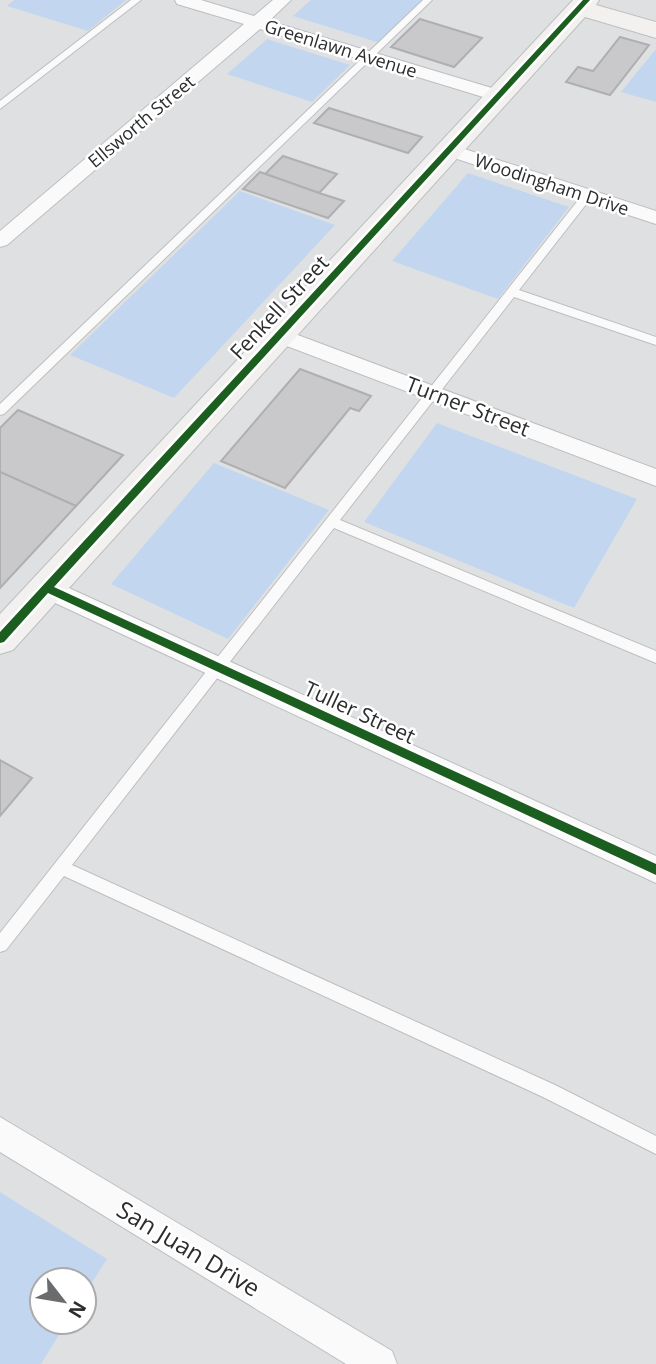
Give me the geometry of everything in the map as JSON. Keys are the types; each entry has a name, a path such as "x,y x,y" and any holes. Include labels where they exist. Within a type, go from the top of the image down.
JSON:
{"street":[{"name":"Greenlawn Avenue","path":"183,0 499,96"},
{"name":"Ellsworth Street","path":"0,241 283,0"},
{"path":"583,4 656,30"},
{"name":"Fenkell Street","path":"0,639 583,4"},
{"name":"Woodingham Drive","path":"449,150 656,218"},
{"name":"Turner Street","path":"279,335 656,478"},
{"name":"Tuller Street","path":"47,588 656,870"},
{"name":"San Juan Drive","path":"0,1133 379,1364"}],"lane":[{"path":"0,106 137,0"},
{"path":"0,411 428,0"},
{"path":"0,945 587,196"},
{"path":"512,292 656,341"},
{"path":"332,522 656,657"},
{"path":"61,867 549,1091 656,1146"}],"shaded area":[{"path":"14,0 126,0 88,31 7,6"},
{"path":"311,0 426,0 380,43 293,16"},
{"path":"267,39 350,65 312,102 227,74"},
{"path":"656,49 656,102 621,92"},
{"path":"468,173 569,207 498,299 392,261"},
{"path":"240,191 335,225 174,398 70,355"},
{"path":"437,423 637,499 574,608 364,522"},
{"path":"214,463 329,510 228,639 111,584"},
{"path":"0,1192 107,1259 98,1273 98,1266 28,1266 28,1336 58,1336 41,1364 0,1364"}],"building":[{"path":"420,19 482,38 454,67 391,47"},
{"path":"620,37 649,45 610,95 566,82 578,67 593,71"},
{"path":"329,108 422,137 408,153 314,123"},
{"path":"283,156 337,174 319,193 265,174"},
{"path":"260,172 344,201 328,218 243,189"},
{"path":"300,369 371,396 359,411 350,408 285,488 221,461"},
{"path":"18,410 123,455 76,506 0,472 0,428"},
{"path":"0,472 76,506 0,588"},
{"path":"0,760 32,778 0,816"}],"cycle path":[{"path":"0,639 587,0"},
{"path":"47,588 656,870"}]}
